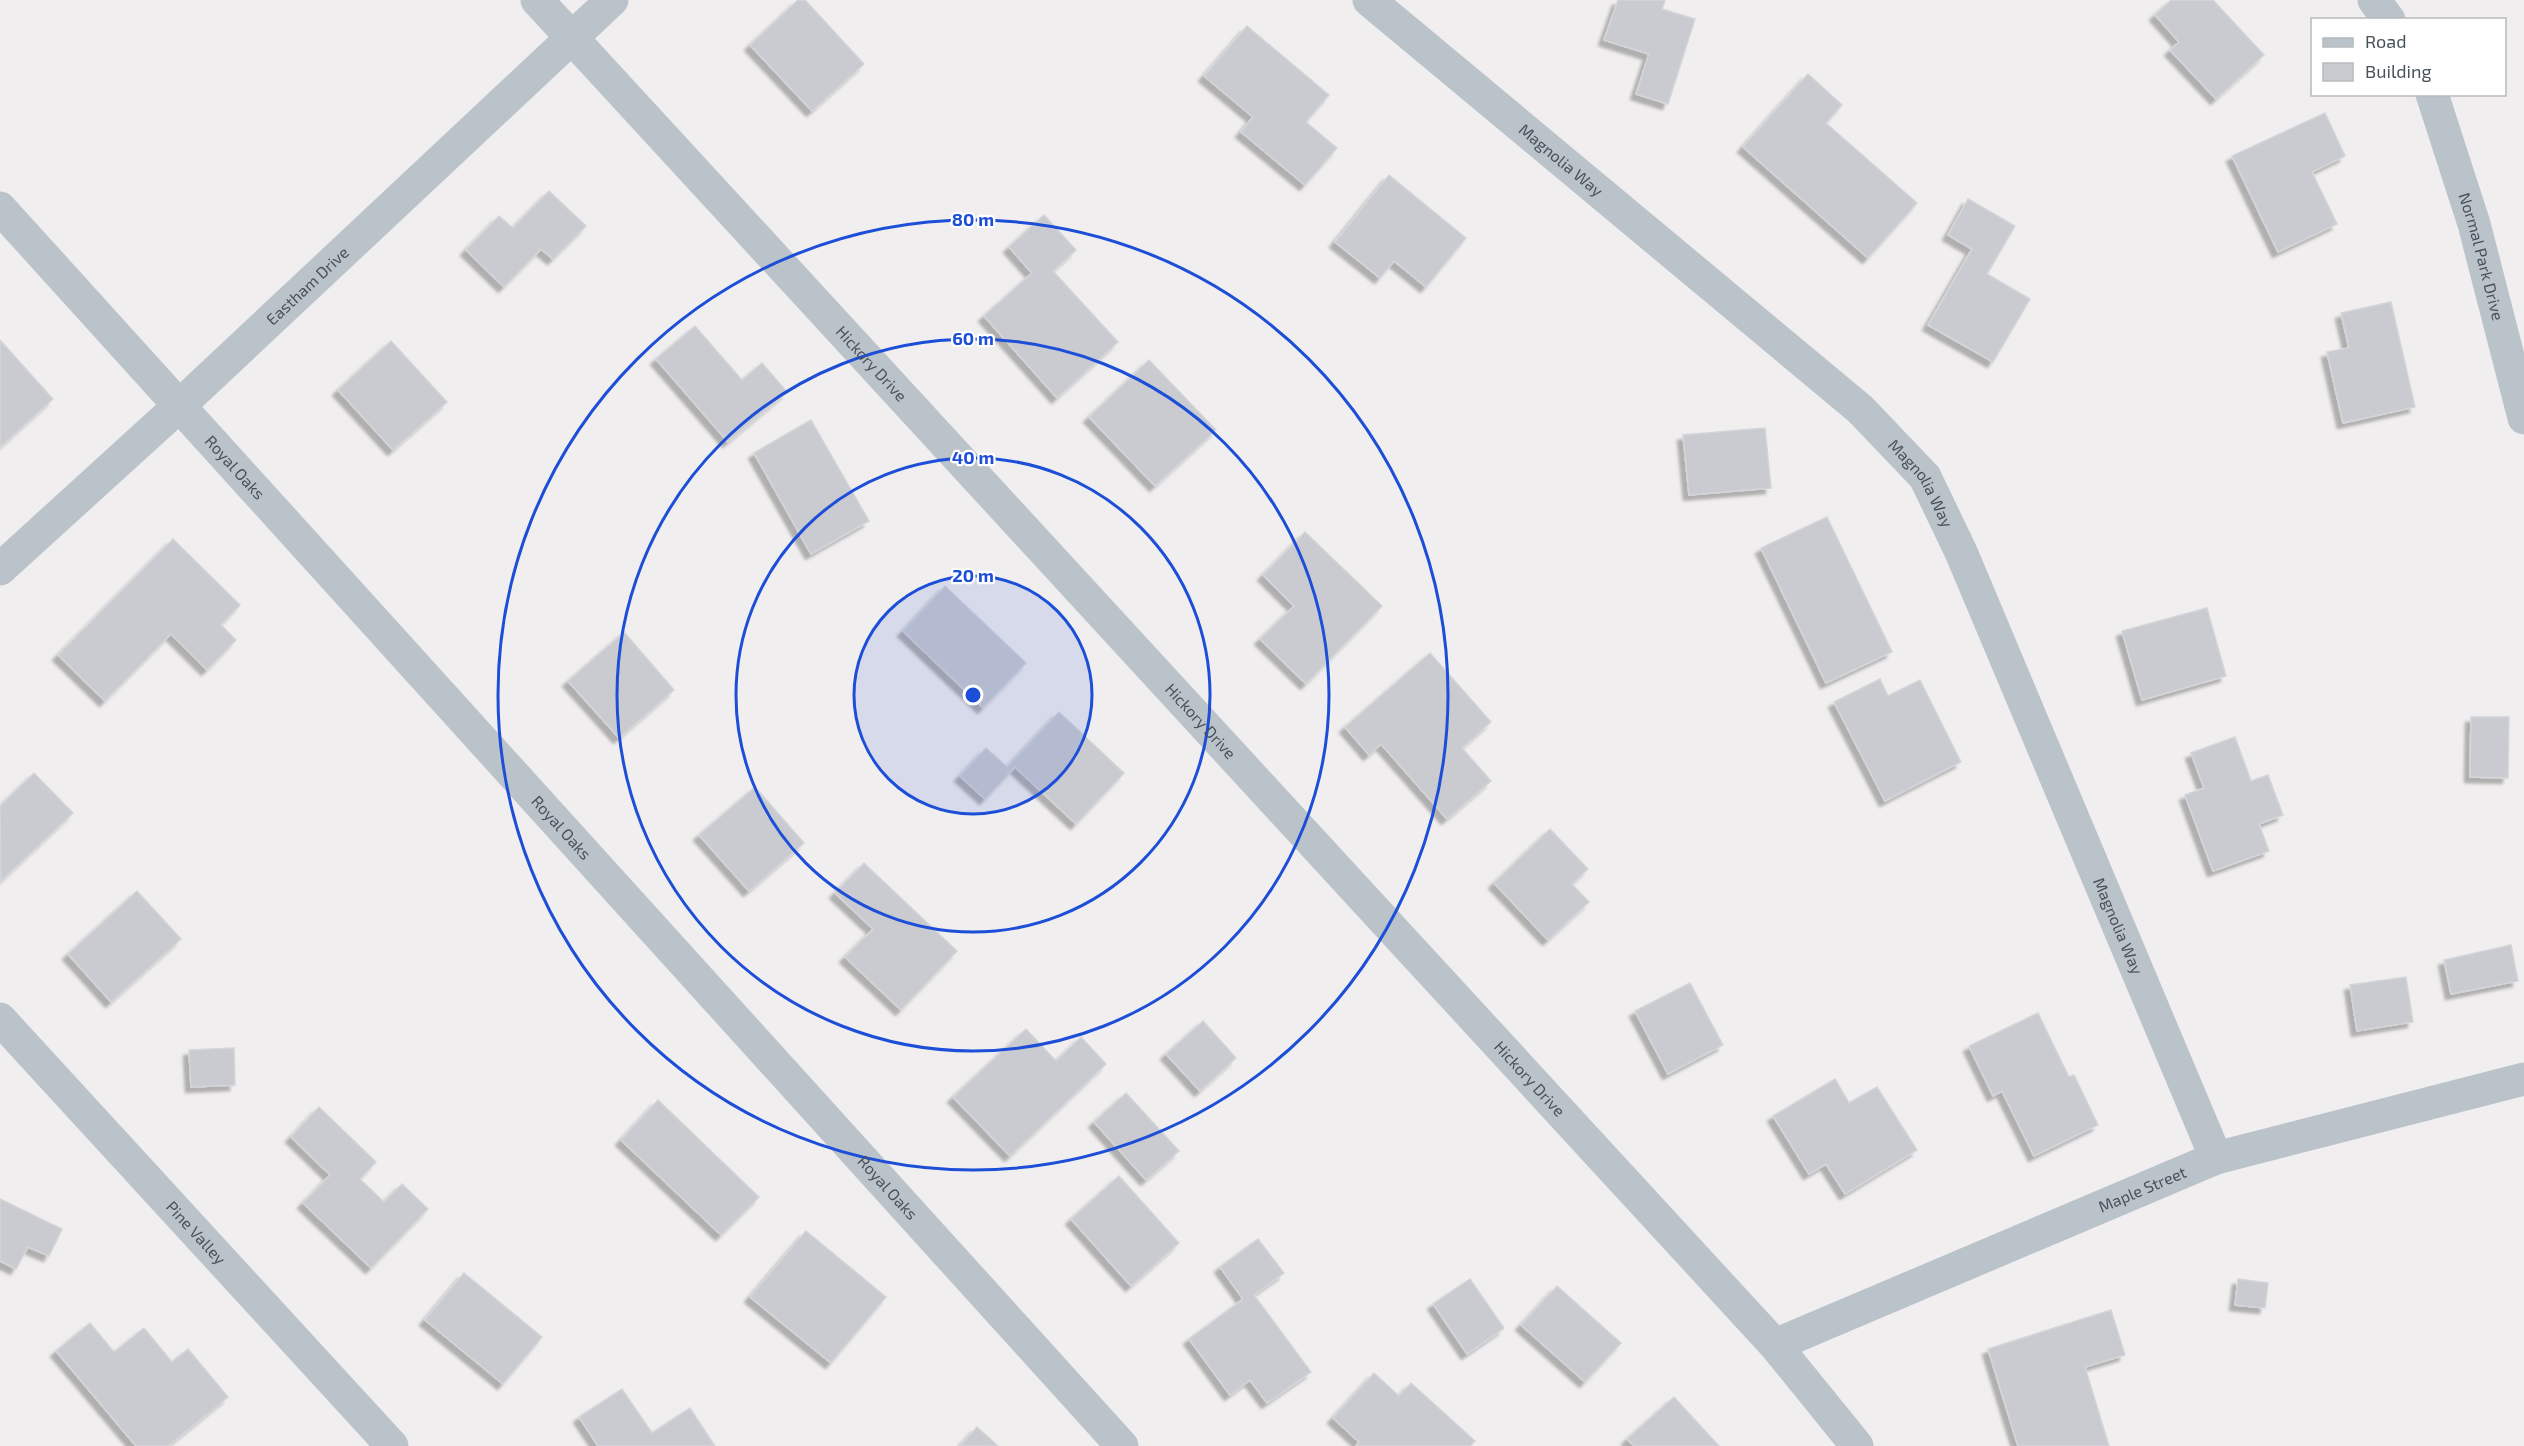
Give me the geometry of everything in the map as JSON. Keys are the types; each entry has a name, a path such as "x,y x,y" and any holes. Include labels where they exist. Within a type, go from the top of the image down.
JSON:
{"street":[{"name":"Hickory Drive","path":"537,0 1775,1345 1857,1446"},
{"name":"Eastham Drive","path":"0,569 178,407 612,0"},
{"name":"Magnolia Way","path":"1369,0 1860,409 1924,477 1962,552 2216,1158"},
{"path":"2374,0 2388,18"},
{"name":"Normal Park Drive","path":"2433,96 2474,224 2524,418"},
{"name":"Royal Oaks","path":"0,208 1122,1446"},
{"name":"Pine Valley","path":"0,1019 392,1446"},
{"name":"Maple Street","path":"1775,1345 2216,1158 2524,1079"}],"building":[{"path":"798,0 805,0 864,64 812,111 750,45"},
{"path":"1618,0 1665,0 1662,9 1695,19 1668,104 1636,94 1649,54 1604,40"},
{"path":"2171,0 2213,0 2264,55 2216,99 2170,50 2179,42 2155,15"},
{"path":"1247,26 1329,95 1306,122 1337,148 1305,185 1241,132 1253,117 1204,76"},
{"path":"1808,74 1842,105 1826,123 1917,203 1868,258 1743,147"},
{"path":"2325,113 2345,156 2312,172 2337,224 2278,252 2232,156"},
{"path":"1389,175 1466,238 1426,287 1394,261 1380,278 1335,242"},
{"path":"549,191 586,226 553,259 541,249 504,287 466,250 499,216 513,228"},
{"path":"1968,199 2015,226 1987,274 2030,299 1993,362 1928,325 1972,249 1948,235"},
{"path":"1044,215 1076,250 1053,271 1118,342 1057,398 984,316 1032,273 1009,247"},
{"path":"2391,302 2415,407 2343,423 2327,352 2349,348 2341,313"},
{"path":"695,326 742,380 762,363 787,392 728,442 656,359"},
{"path":"0,340 53,399 0,447"},
{"path":"391,341 447,402 393,450 338,390"},
{"path":"1149,360 1216,430 1155,486 1089,417"},
{"path":"811,420 869,521 811,554 754,453"},
{"path":"1765,428 1771,488 1689,495 1683,435"},
{"path":"1827,517 1892,652 1826,683 1761,548"},
{"path":"1305,532 1382,606 1306,684 1260,639 1294,606 1263,575"},
{"path":"173,539 240,605 221,625 236,640 207,670 171,634 105,701 58,655"},
{"path":"945,586 1026,663 983,708 903,631"},
{"path":"2207,608 2226,676 2142,700 2122,631"},
{"path":"624,632 674,690 619,738 568,681"},
{"path":"1430,653 1491,722 1462,748 1491,781 1447,819 1381,744 1369,755 1345,727"},
{"path":"1880,679 1888,696 1920,680 1961,762 1885,801 1834,702"},
{"path":"1059,712 1124,773 1076,824 1015,767 985,799 960,776 986,748 1007,767"},
{"path":"2471,717 2509,717 2508,778 2470,777"},
{"path":"2235,737 2251,781 2268,775 2283,815 2259,824 2269,851 2213,871 2185,795 2204,788 2191,753"},
{"path":"34,773 73,813 1,881 0,806"},
{"path":"755,787 804,843 749,891 699,835"},
{"path":"1550,829 1588,869 1572,884 1589,902 1548,940 1494,883"},
{"path":"864,863 957,951 901,1010 845,957 873,929 835,893"},
{"path":"137,891 181,939 111,1002 68,954"},
{"path":"2511,945 2518,981 2451,994 2444,960"},
{"path":"2406,977 2413,1022 2357,1031 2350,985"},
{"path":"1690,983 1723,1045 1668,1074 1635,1011"},
{"path":"2038,1013 2069,1077 2074,1075 2098,1125 2034,1156 2002,1091 1993,1096 1969,1046"},
{"path":"1203,1021 1236,1058 1200,1091 1166,1054"},
{"path":"1026,1029 1056,1061 1081,1037 1106,1064 1010,1156 953,1097"},
{"path":"234,1048 235,1085 191,1087 189,1050"},
{"path":"1835,1079 1849,1103 1877,1087 1917,1150 1845,1194 1826,1164 1809,1174 1773,1116"},
{"path":"1126,1093 1179,1151 1146,1180 1094,1122"},
{"path":"658,1100 759,1197 721,1235 621,1140"},
{"path":"319,1107 376,1162 360,1179 384,1202 402,1184 428,1209 371,1268 303,1203 330,1175 291,1137"},
{"path":"1119,1176 1179,1243 1131,1286 1071,1219"},
{"path":"0,1199 62,1229 49,1256 28,1247 16,1269 0,1261"},
{"path":"806,1231 886,1297 831,1363 750,1297"},
{"path":"1258,1239 1284,1273 1254,1295 1311,1372 1267,1403 1250,1380 1230,1395 1189,1339 1243,1299 1220,1267"},
{"path":"464,1273 542,1337 503,1384 425,1320"},
{"path":"1470,1279 1504,1328 1467,1354 1433,1304"},
{"path":"2238,1279 2268,1283 2265,1308 2235,1305"},
{"path":"1557,1286 1621,1343 1585,1382 1521,1325"},
{"path":"2111,1310 2125,1355 2085,1367 2109,1446 2018,1446 1988,1349"},
{"path":"90,1323 114,1352 144,1328 172,1362 188,1349 228,1397 168,1446 136,1446 56,1351"},
{"path":"1374,1373 1399,1396 1411,1383 1475,1441 1470,1446 1356,1446 1359,1442 1333,1418"},
{"path":"622,1389 652,1433 690,1408 715,1446 598,1446 579,1417"},
{"path":"1674,1397 1719,1446 1634,1446 1627,1439"},
{"path":"977,1427 998,1446 960,1446"}]}
